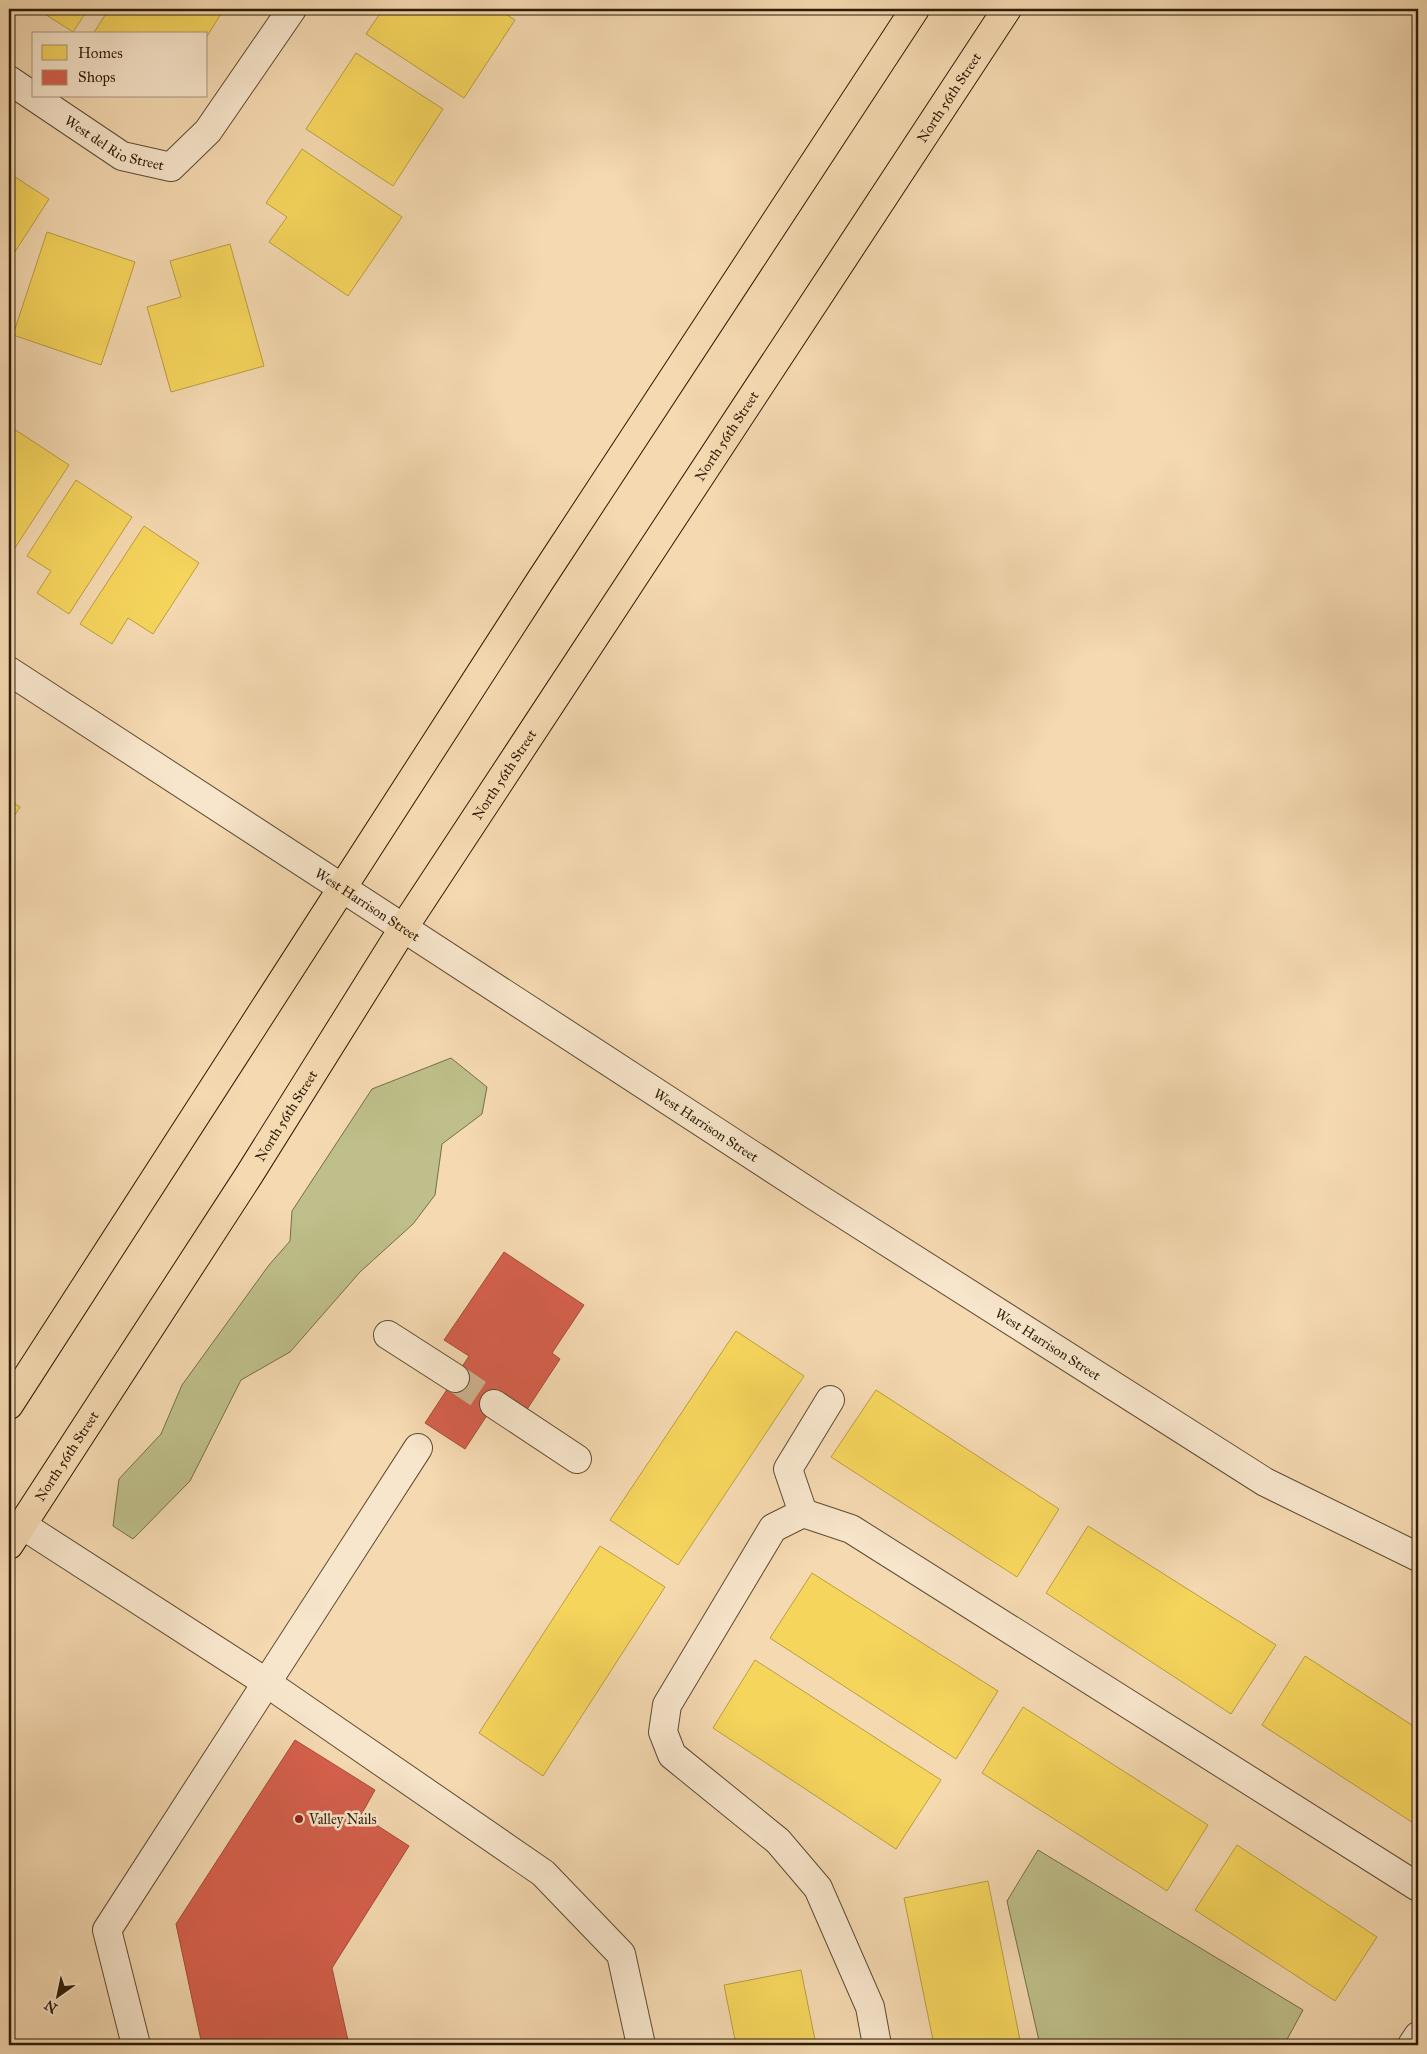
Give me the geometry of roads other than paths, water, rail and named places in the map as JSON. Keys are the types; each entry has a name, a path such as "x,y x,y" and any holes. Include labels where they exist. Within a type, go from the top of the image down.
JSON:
{"main road":[{"path":"9,1405 342,887 915,9"},
{"name":"North 56th Street","path":"15,1535 249,1175 404,927 1006,9"}],"street":[{"name":"West del Rio Street","path":"36,98 122,156 171,167 208,131 292,9"},
{"name":"West del Rio Street","path":"9,80 32,95"},
{"name":"West Harrison Street","path":"9,671 799,1186 1265,1482 1418,1557"},
{"path":"388,1335 454,1378"},
{"path":"803,1513 788,1469 830,1400"},
{"path":"494,1404 577,1458"},
{"path":"136,2045 107,1930 418,1448"},
{"path":"877,2045 870,2006 818,1888 778,1841 672,1755 663,1732 667,1706 773,1528 803,1513 852,1529 1418,1887"},
{"path":"15,1535 268,1683 543,1872 621,1954 641,2045"},
{"path":"1412,2045 1418,2036"}],"tunnel":[{"path":"455,1378 494,1404"}],"place":[{"name":"Valley Nails","path":"299,1819"}]}
